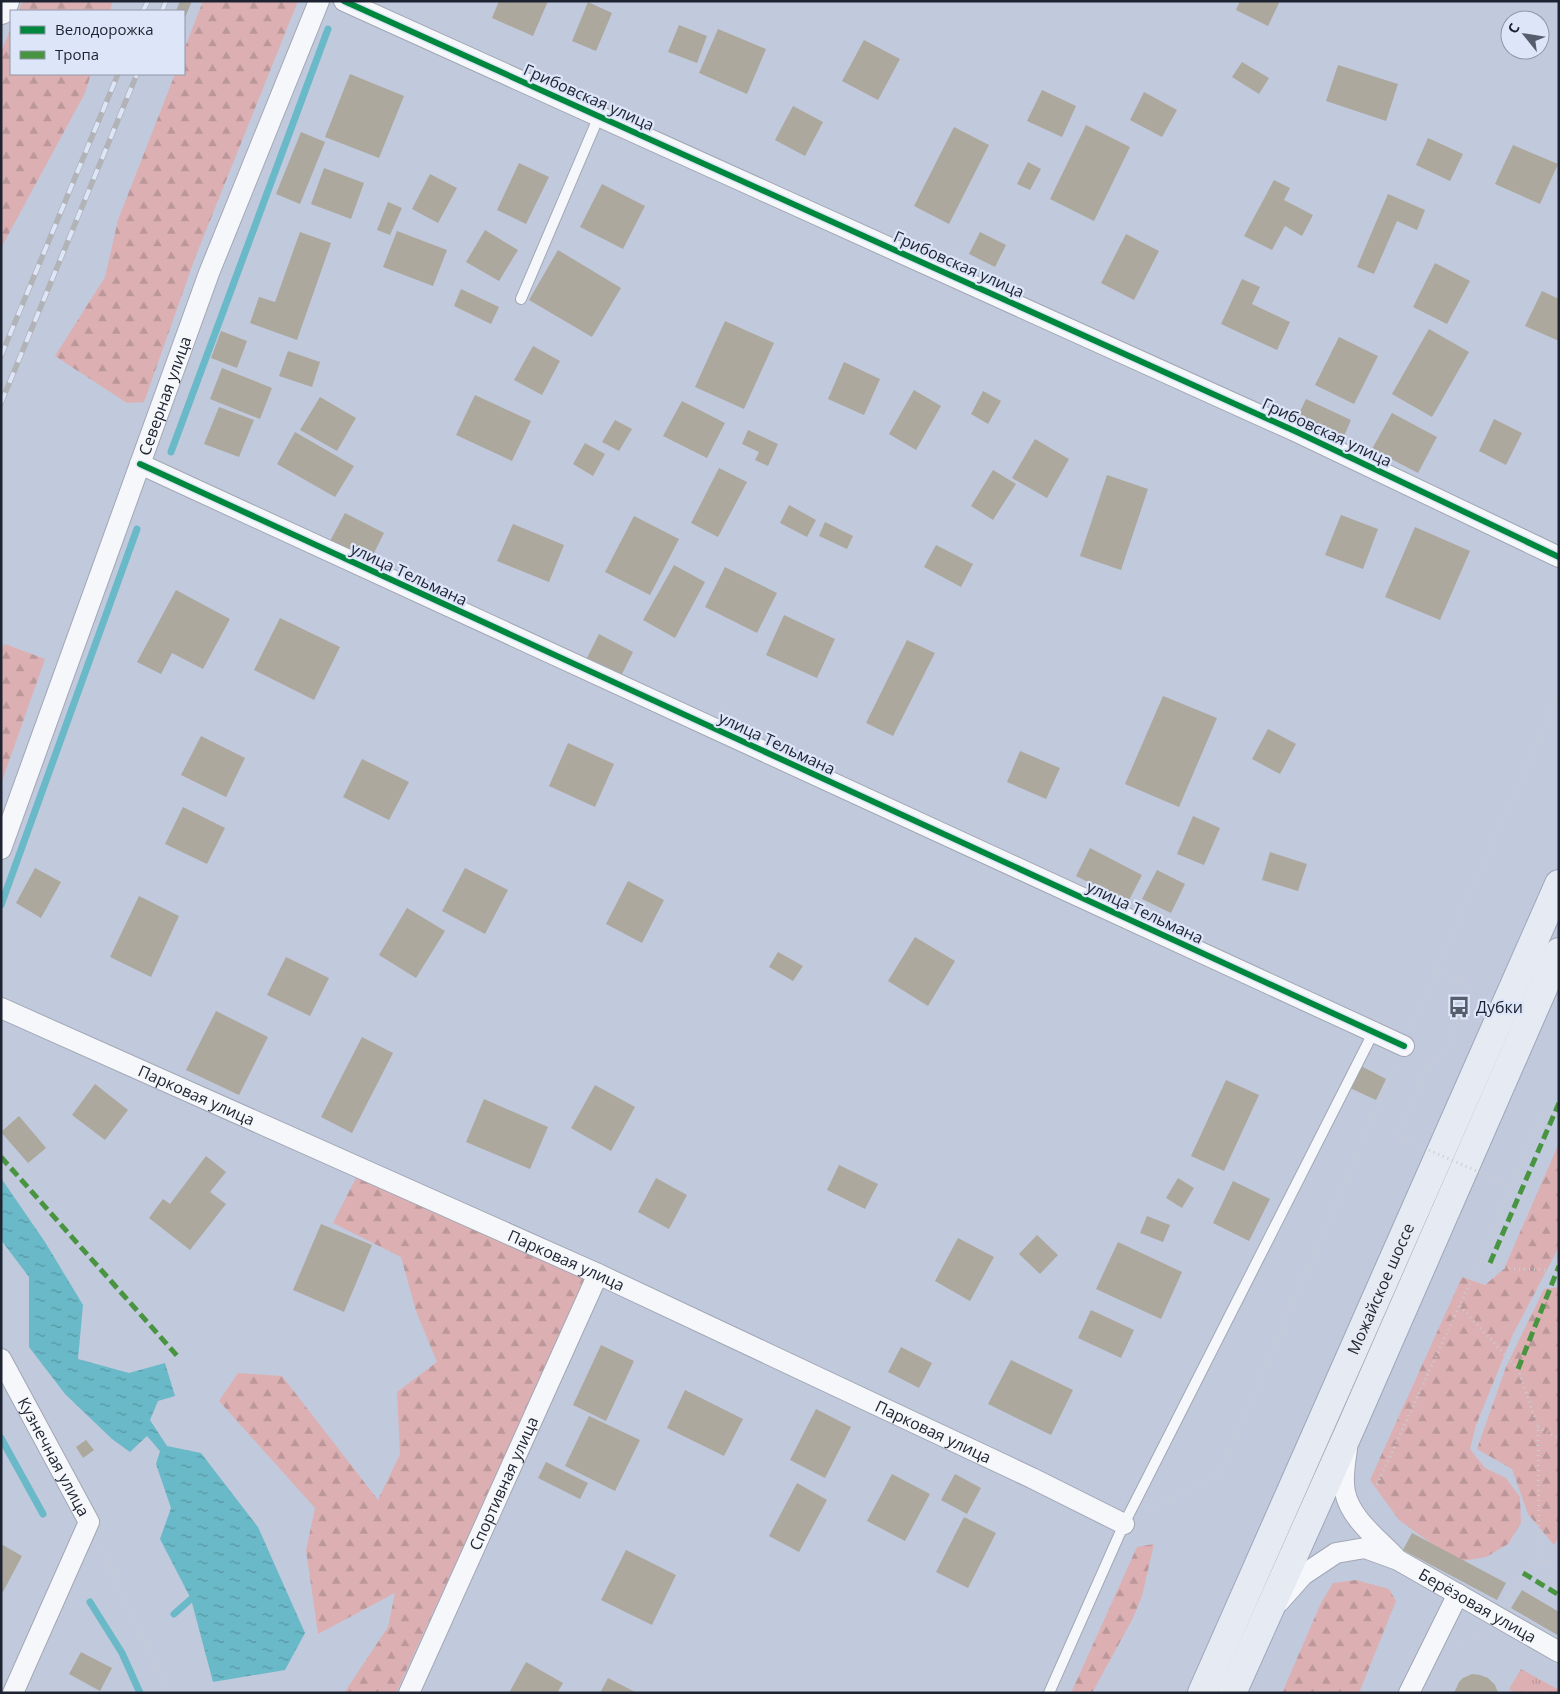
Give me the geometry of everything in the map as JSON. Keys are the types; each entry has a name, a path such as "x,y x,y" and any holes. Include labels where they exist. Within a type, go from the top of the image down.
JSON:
{"main road":[{"name":"Можайское шоссе","path":"1202,1693 1559,884"},
{"name":"Можайское шоссе","path":"1232,1693 1352,1425 1559,952"}],"street":[{"path":"1,10 5,1"},
{"name":"Северная улица","path":"1,849 209,273 319,1"},
{"name":"Грибовская улица","path":"344,1 1296,432 1559,557"},
{"name":"улица Тельмана","path":"140,464 1404,1046"},
{"name":"Парковая улица","path":"1,1008 598,1274 1023,1474 1124,1524"},
{"name":"Спортивная улица","path":"409,1693 598,1274"},
{"name":"Кузнечная улица","path":"1,1358 89,1522 13,1693"},
{"path":"1352,1425 1345,1463 1344,1492 1352,1509 1398,1560"},
{"path":"1267,1614 1303,1575 1336,1553 1365,1548 1398,1560"},
{"name":"Берёзовая улица","path":"1398,1560 1458,1594 1497,1627 1559,1652"},
{"path":"1409,1693 1458,1594"}],"lane":[{"path":"521,299 599,116"},
{"path":"1049,1693 1124,1524 1373,1032"}],"path":[{"path":"1124,1524 1219,1474 1559,693"},
{"path":"1437,970 1472,988 1448,1046 1427,1067 1397,1136 1513,1187"},
{"path":"1361,1520 1460,1306 1544,1112 1559,1117"},
{"path":"1480,1261 1512,1269 1559,1270"},
{"path":"1460,1306 1518,1369 1538,1427 1539,1561"},
{"path":"1538,1427 1559,1438"},
{"path":"89,1522 168,1693"},
{"path":"1456,1651 1461,1642 1497,1627 1523,1573 1539,1561 1559,1559"}],"green space":[{"path":"23,1 113,1 110,10 18,10"},
{"path":"203,1 298,1 195,258 144,402 127,403 55,356 105,277 118,220 175,75 185,75 185,47"},
{"path":"10,30 10,75 91,75 85,93 1,248 1,52"},
{"path":"5,644 45,659 1,784 1,649"},
{"path":"1559,1143 1559,1247 1513,1334 1476,1425 1470,1449 1485,1468 1506,1478 1520,1497 1521,1523 1508,1544 1486,1557 1462,1561 1439,1549 1399,1520 1370,1480 1462,1277 1485,1285 1504,1269"},
{"path":"359,1172 589,1273 396,1693 344,1693 388,1627 395,1593 318,1634 306,1550 315,1508 219,1401 238,1373 282,1376 378,1500 400,1454 397,1392 437,1362 416,1311 401,1257 333,1223"},
{"path":"1559,1287 1559,1537 1554,1545 1528,1514 1512,1469 1477,1449 1506,1367 1544,1289"},
{"path":"1154,1544 1142,1596 1133,1618 1092,1693 1071,1693 1137,1547"},
{"path":"1356,1580 1389,1589 1396,1601 1359,1693 1282,1693 1321,1603 1333,1583"},
{"path":"1521,1669 1559,1690 1559,1693 1515,1693 1509,1689"}],"water":[{"path":"1,1178 45,1242 83,1305 78,1359 129,1373 165,1363 175,1396 158,1401 150,1420 167,1446 201,1453 258,1527 305,1633 285,1670 213,1682 191,1599 160,1539 171,1508 156,1464 160,1451 147,1436 130,1452 112,1439 65,1394 29,1347 29,1277 1,1240"}],"building":[{"path":"180,1 192,1 185,18 185,10 176,10"},
{"path":"499,1 548,1 533,36 492,18"},
{"path":"1240,1 1280,1 1268,26 1236,10"},
{"path":"588,2 612,13 596,51 572,41"},
{"path":"679,25 707,36 697,63 668,52"},
{"path":"718,29 766,49 747,94 699,73"},
{"path":"864,40 900,59 878,100 842,81"},
{"path":"1242,62 1269,78 1259,94 1232,77"},
{"path":"1338,65 1398,84 1386,121 1326,101"},
{"path":"350,74 404,96 379,158 325,137"},
{"path":"1042,90 1076,106 1062,137 1027,121"},
{"path":"1144,92 1177,110 1162,137 1130,120"},
{"path":"793,106 823,122 805,156 775,140"},
{"path":"1086,125 1130,147 1094,221 1050,199"},
{"path":"954,127 989,145 949,224 914,206"},
{"path":"301,132 325,142 300,204 276,194"},
{"path":"1428,138 1463,154 1450,181 1416,165"},
{"path":"1513,145 1558,164 1540,204 1495,184"},
{"path":"1028,162 1041,169 1030,190 1017,184"},
{"path":"519,163 549,177 526,224 497,210"},
{"path":"324,168 364,183 351,219 311,204"},
{"path":"430,174 457,188 438,223 412,209"},
{"path":"1274,180 1290,188 1284,200 1313,215 1302,236 1285,226 1272,250 1244,236"},
{"path":"602,184 645,206 623,249 580,227"},
{"path":"1388,194 1425,210 1417,230 1397,221 1374,274 1357,267"},
{"path":"388,202 402,208 390,235 377,230"},
{"path":"485,230 518,250 499,281 466,262"},
{"path":"397,231 447,250 433,286 383,267"},
{"path":"300,232 331,243 297,340 250,323 259,297 275,302"},
{"path":"980,232 1006,245 995,267 969,254"},
{"path":"1126,234 1159,251 1134,300 1101,283"},
{"path":"558,250 621,288 592,337 529,300"},
{"path":"1435,263 1470,281 1447,324 1413,307"},
{"path":"1242,279 1260,287 1252,304 1290,322 1277,350 1221,324"},
{"path":"461,289 499,307 491,324 454,306"},
{"path":"1542,291 1559,299 1559,341 1525,326"},
{"path":"725,321 774,343 744,409 695,387"},
{"path":"1429,329 1469,352 1432,417 1392,394"},
{"path":"221,331 247,341 237,368 211,358"},
{"path":"1339,337 1378,356 1354,404 1315,385"},
{"path":"533,346 560,361 542,395 514,380"},
{"path":"288,351 320,362 312,387 279,376"},
{"path":"844,362 880,379 864,415 828,399"},
{"path":"222,368 272,388 260,419 210,399"},
{"path":"914,390 941,406 916,450 889,434"},
{"path":"983,391 1001,401 988,424 971,414"},
{"path":"475,395 531,421 512,461 456,435"},
{"path":"320,397 356,418 337,451 300,430"},
{"path":"1306,399 1351,420 1342,441 1296,420"},
{"path":"682,401 725,423 707,458 663,436"},
{"path":"219,407 254,420 239,457 204,444"},
{"path":"1392,413 1437,437 1418,473 1372,449"},
{"path":"1494,419 1522,433 1506,465 1479,451"},
{"path":"615,420 632,429 619,451 602,442"},
{"path":"748,430 778,444 768,466 755,460 759,452 742,444"},
{"path":"295,432 354,466 335,497 277,464"},
{"path":"1035,439 1069,459 1047,498 1012,478"},
{"path":"585,443 605,454 593,476 573,464"},
{"path":"719,468 747,482 718,537 691,523"},
{"path":"993,470 1016,484 993,520 971,506"},
{"path":"1107,475 1148,489 1121,570 1080,556"},
{"path":"789,505 816,520 807,537 780,523"},
{"path":"345,513 384,533 370,561 330,541"},
{"path":"1341,515 1378,529 1363,569 1325,555"},
{"path":"634,516 679,539 650,595 605,572"},
{"path":"825,522 853,536 847,549 819,536"},
{"path":"513,524 564,545 549,582 497,561"},
{"path":"1415,527 1470,551 1440,620 1385,597"},
{"path":"936,545 973,564 961,587 924,567"},
{"path":"674,565 705,582 675,638 643,620"},
{"path":"725,567 777,593 757,633 705,607"},
{"path":"176,590 230,619 203,669 172,653 161,674 137,662"},
{"path":"784,615 835,639 817,678 766,655"},
{"path":"280,618 340,647 314,700 254,670"},
{"path":"599,634 633,652 619,680 585,662"},
{"path":"907,640 935,653 893,736 866,723"},
{"path":"1163,696 1217,718 1179,807 1125,784"},
{"path":"1268,729 1296,744 1280,774 1252,759"},
{"path":"201,736 245,758 226,797 181,775"},
{"path":"568,743 614,764 595,807 549,786"},
{"path":"1020,751 1060,768 1046,799 1007,782"},
{"path":"362,759 409,782 389,820 343,797"},
{"path":"183,807 225,828 207,864 165,844"},
{"path":"1193,816 1220,828 1204,865 1177,854"},
{"path":"1090,848 1142,875 1128,902 1076,876"},
{"path":"1270,852 1307,864 1298,891 1262,880"},
{"path":"35,868 61,882 41,918 16,903"},
{"path":"465,868 508,890 485,934 442,911"},
{"path":"1157,870 1185,884 1171,913 1142,899"},
{"path":"628,881 664,900 642,943 606,924"},
{"path":"139,896 179,916 151,977 110,957"},
{"path":"407,908 445,931 416,978 379,955"},
{"path":"915,937 955,961 928,1006 888,981"},
{"path":"778,952 803,966 793,981 769,967"},
{"path":"286,957 329,978 310,1016 267,995"},
{"path":"216,1011 268,1037 239,1095 186,1070"},
{"path":"362,1037 393,1053 352,1133 321,1117"},
{"path":"1361,1066 1386,1079 1376,1100 1350,1088"},
{"path":"1226,1080 1259,1095 1224,1171 1191,1156"},
{"path":"95,1084 128,1110 105,1140 72,1115"},
{"path":"595,1085 635,1107 611,1151 571,1128"},
{"path":"484,1099 548,1127 530,1169 466,1142"},
{"path":"19,1116 46,1148 28,1163 1,1132"},
{"path":"206,1156 226,1172 210,1192 226,1204 190,1250 149,1218 163,1199 170,1204"},
{"path":"839,1165 878,1184 865,1209 827,1190"},
{"path":"656,1178 687,1195 669,1229 638,1212"},
{"path":"1178,1178 1194,1188 1182,1208 1166,1198"},
{"path":"1233,1181 1270,1199 1249,1241 1213,1223"},
{"path":"1147,1216 1170,1225 1163,1242 1140,1233"},
{"path":"321,1224 372,1245 344,1312 293,1290"},
{"path":"1037,1235 1058,1255 1040,1274 1019,1254"},
{"path":"958,1238 994,1257 970,1301 935,1281"},
{"path":"1118,1242 1182,1272 1161,1319 1096,1289"},
{"path":"1091,1310 1134,1330 1121,1358 1078,1338"},
{"path":"601,1345 634,1361 606,1421 573,1405"},
{"path":"901,1347 932,1363 919,1388 888,1372"},
{"path":"1011,1360 1073,1390 1051,1435 988,1404"},
{"path":"685,1390 743,1419 724,1456 667,1428"},
{"path":"816,1409 851,1427 825,1478 790,1460"},
{"path":"589,1416 640,1440 615,1491 565,1466"},
{"path":"86,1440 94,1450 83,1458 76,1447"},
{"path":"546,1462 588,1483 580,1499 538,1478"},
{"path":"892,1474 930,1494 905,1541 867,1521"},
{"path":"955,1474 981,1488 967,1514 941,1500"},
{"path":"797,1483 827,1500 799,1552 769,1536"},
{"path":"964,1517 996,1533 968,1588 936,1572"},
{"path":"1412,1533 1506,1583 1497,1600 1403,1550"},
{"path":"1,1544 22,1556 3,1592 1,1591"},
{"path":"626,1550 676,1575 652,1625 601,1600"},
{"path":"1522,1590 1559,1612 1559,1636 1511,1608"},
{"path":"81,1652 112,1668 100,1691 69,1674"},
{"path":"526,1662 563,1683 557,1693 509,1693"},
{"path":"1472,1674 1488,1678 1495,1685 1498,1693 1454,1693 1459,1682"},
{"path":"608,1678 637,1693 600,1693"}],"waterway":[{"path":"171,452 328,29"},
{"path":"1,905 137,529"},
{"path":"1,1438 43,1514"},
{"path":"174,1614 191,1599"},
{"path":"90,1602 122,1653 140,1693"}],"railway":[{"path":"144,10 148,1"},
{"path":"162,10 166,1"},
{"path":"1,356 118,75"},
{"path":"1,403 137,75"}],"marked path":[{"path":"1490,1263 1559,1103"},
{"path":"1,1157 180,1359"},
{"path":"1518,1369 1559,1266"},
{"path":"1523,1573 1559,1595"}],"cycle path":[{"path":"344,1 1297,432 1559,557"},
{"path":"140,464 1404,1046"}],"place":[{"name":"Дубки","path":"1459,1007"}]}
